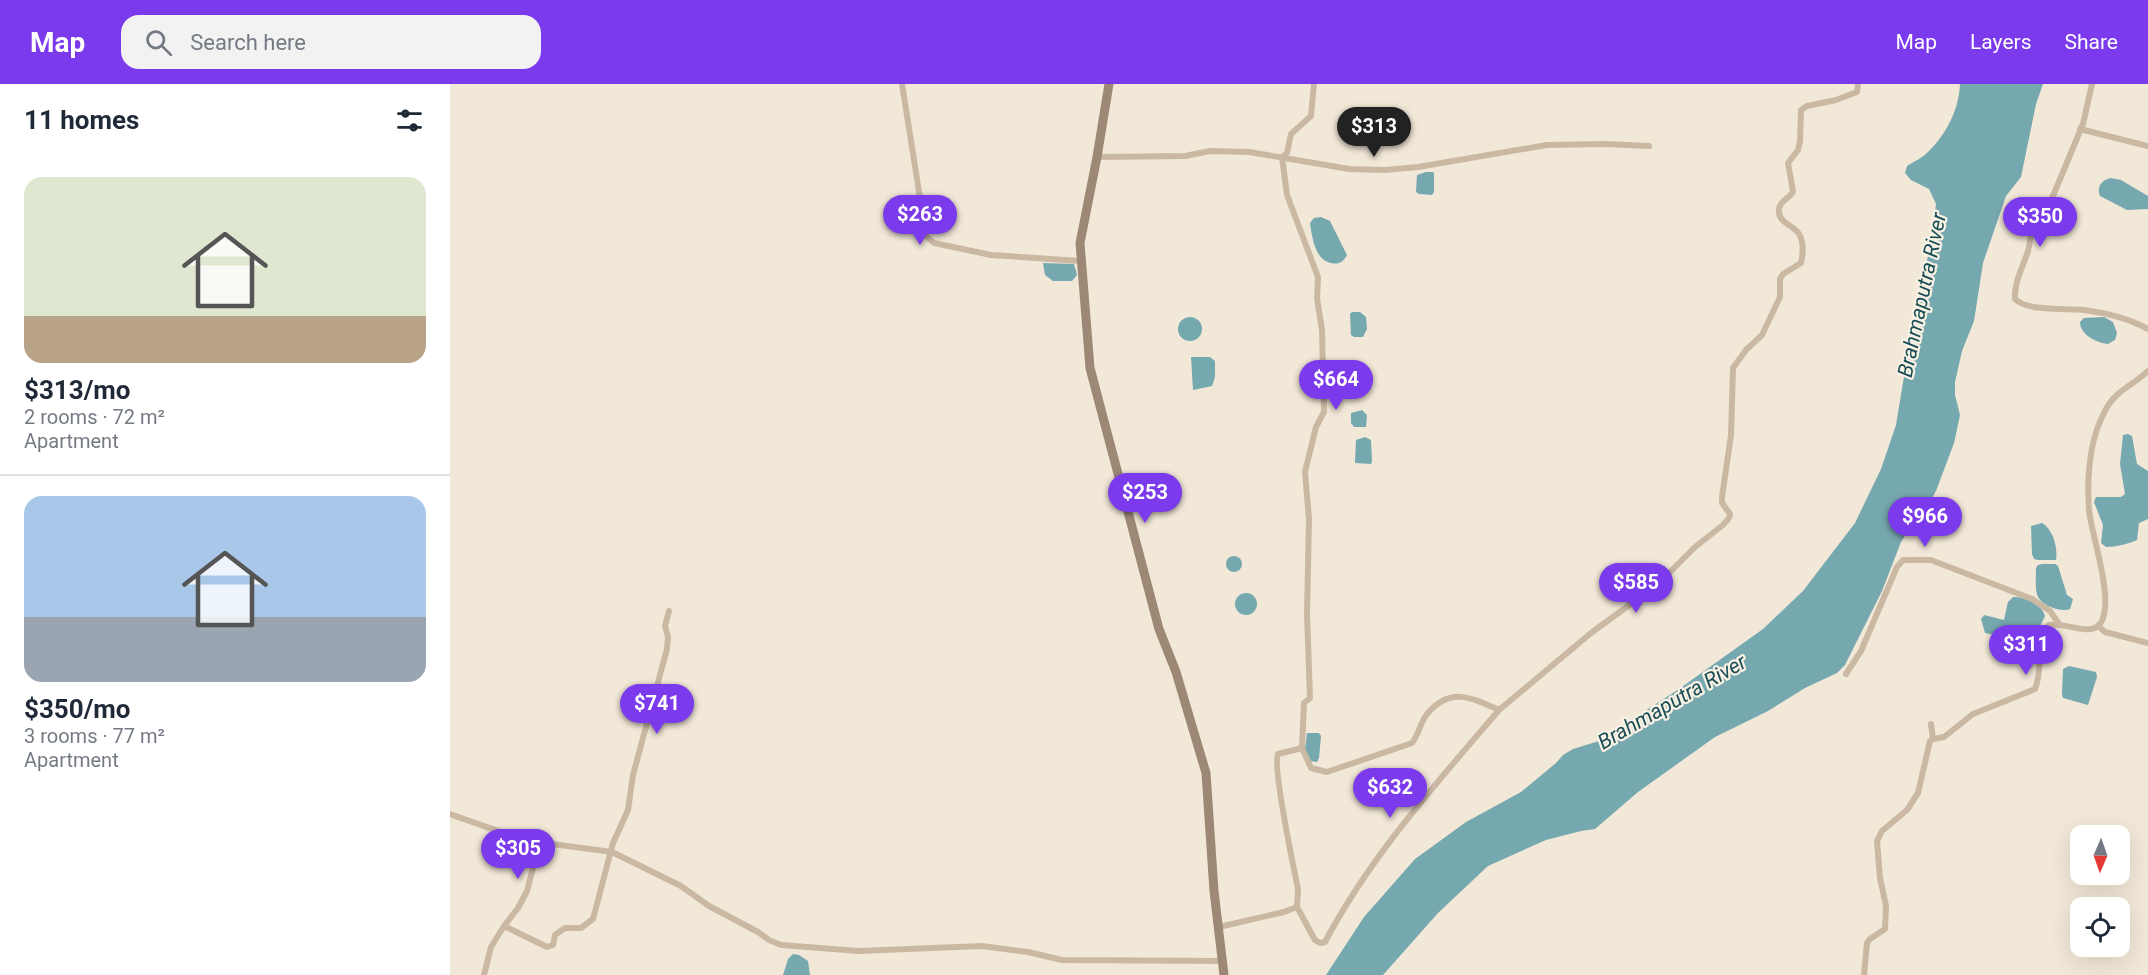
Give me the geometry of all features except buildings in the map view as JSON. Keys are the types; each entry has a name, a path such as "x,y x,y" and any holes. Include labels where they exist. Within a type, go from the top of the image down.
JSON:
{"street":[{"path":"902,84 926,236 934,243 991,255 1080,261"},
{"path":"1108,84 1097,157 1080,243 1090,368 1159,629 1176,672 1206,773 1210,843 1224,975"},
{"path":"1282,157 1287,153 1291,134 1311,116 1314,84"},
{"path":"1302,748 1278,754 1276,759 1298,889 1297,907 1315,940 1320,943 1325,942 1344,905 1395,832 1499,710 1591,633 1658,584 1695,547 1724,525 1729,518 1730,514 1722,502 1722,497 1731,435 1734,368 1746,350 1762,335 1780,297 1780,279 1783,274 1801,263 1803,256 1798,232 1779,215 1781,203 1789,198 1793,191 1788,163 1798,150 1802,110 1807,106 1836,100 1857,92 1858,84"},
{"path":"2092,84 2080,129 2048,210 2040,226 2033,228 2028,240 2015,299 2018,302 2038,307 2110,315 2135,322 2148,329"},
{"path":"2080,129 2148,146"},
{"path":"1097,157 1185,156 1210,150 1250,152 1349,169 1385,170 1419,167 1546,145 1649,146"},
{"path":"1282,157 1287,195 1318,277 1317,298 1322,330 1324,387 1324,412 1316,427 1305,472 1309,519 1307,614 1311,682 1310,698 1304,703 1302,717 1302,748 1311,768 1327,772 1412,743 1418,736 1421,725 1428,714 1449,698 1459,696 1471,698 1499,710"},
{"path":"1933,739 1944,737 1968,717 1990,705 2035,689 2043,632 2049,625 2059,624 2088,629 2098,626 2105,615 2105,601 2089,510 2090,464 2100,422 2114,396 2148,371"},
{"path":"1846,674 1861,651 1897,567 1903,560 1931,560 2032,599 2050,611 2059,624"},
{"path":"504,926 547,947 553,945 555,935 565,928 580,928 593,919 613,843 628,810 633,776 667,649 668,637 665,626 669,611"},
{"path":"2098,626 2104,632 2148,643"},
{"path":"1864,975 1867,943 1885,929 1886,906 1880,878 1877,841 1882,831 1913,803 1918,793 1928,747 1933,739 1931,724"},
{"path":"450,814 515,837 612,852 681,886 709,906 782,945 859,951 936,946 982,946 1028,952 1062,960 1224,961"},
{"path":"484,975 491,947 521,904 527,891 533,868 531,857 537,842"},
{"path":"1219,927 1297,907"}],"water":[{"name":"Brahmaputra River","path":"1960,84 2043,84 2036,104 2021,177 2006,196 1983,263 1974,321 1962,351 1955,382 1955,395 1960,415 1954,443 1936,491 1926,509 1913,523 1901,542 1882,591 1845,665 1837,673 1715,737 1638,792 1595,829 1546,840 1488,866 1438,913 1383,975 1326,975 1364,917 1415,859 1466,822 1521,792 1563,755 1573,749 1599,741 1679,689 1763,629 1803,591 1855,523 1881,469 1896,425 1911,334 1931,242 1936,204 1929,189 1911,180 1905,173 1907,166 1927,153 1946,130 1954,113"},
{"path":"1433,172 1434,192 1432,195 1416,192 1417,175"},
{"path":"2111,178 2121,180 2148,196 2148,209 2127,210 2100,196 2101,184"},
{"path":"1321,217 1330,221 1347,255 1339,263 1326,261 1315,247 1310,223 1314,218"},
{"path":"1043,263 1074,264 1077,275 1072,281 1053,281 1045,275"},
{"path":"1360,312 1366,317 1367,329 1363,337 1351,335 1350,314"},
{"path":"1190,317 1199,320 1202,329 1199,338 1190,341 1181,338 1178,329 1181,320"},
{"path":"2104,317 2113,322 2117,333 2115,340 2108,344 2090,338 2083,331 2080,322 2084,318"},
{"path":"1191,357 1210,357 1215,361 1215,377 1212,386 1193,390"},
{"path":"1362,410 1367,415 1366,427 1354,427 1351,423 1351,413"},
{"path":"2123,435 2132,436 2137,464 2148,471 2148,519 2139,523 2137,540 2106,547 2101,543 2103,525 2094,502 2096,497 2121,497 2125,494 2120,464"},
{"path":"1365,437 1371,440 1371,464 1355,463 1356,440"},
{"path":"2042,523 2054,539 2056,560 2034,559 2032,554 2031,526"},
{"path":"1231,556 1237,556 1242,564 1240,570 1231,572 1226,567 1226,561"},
{"path":"2042,564 2058,566 2067,595 2073,599 2070,609 2061,610 2051,607 2039,598 2036,588 2036,568"},
{"path":"1246,593 1254,596 1257,604 1254,612 1246,615 1238,612 1235,604 1238,596"},
{"path":"2013,597 2032,602 2045,616 2032,643 1985,633 1981,619 1984,615 2004,620 2008,602"},
{"path":"2069,666 2096,672 2097,677 2088,705 2063,698 2063,669"},
{"path":"1307,733 1319,733 1321,736 1317,762 1310,761 1305,750"},
{"path":"793,954 808,961 810,975 783,975 788,959"}]}
